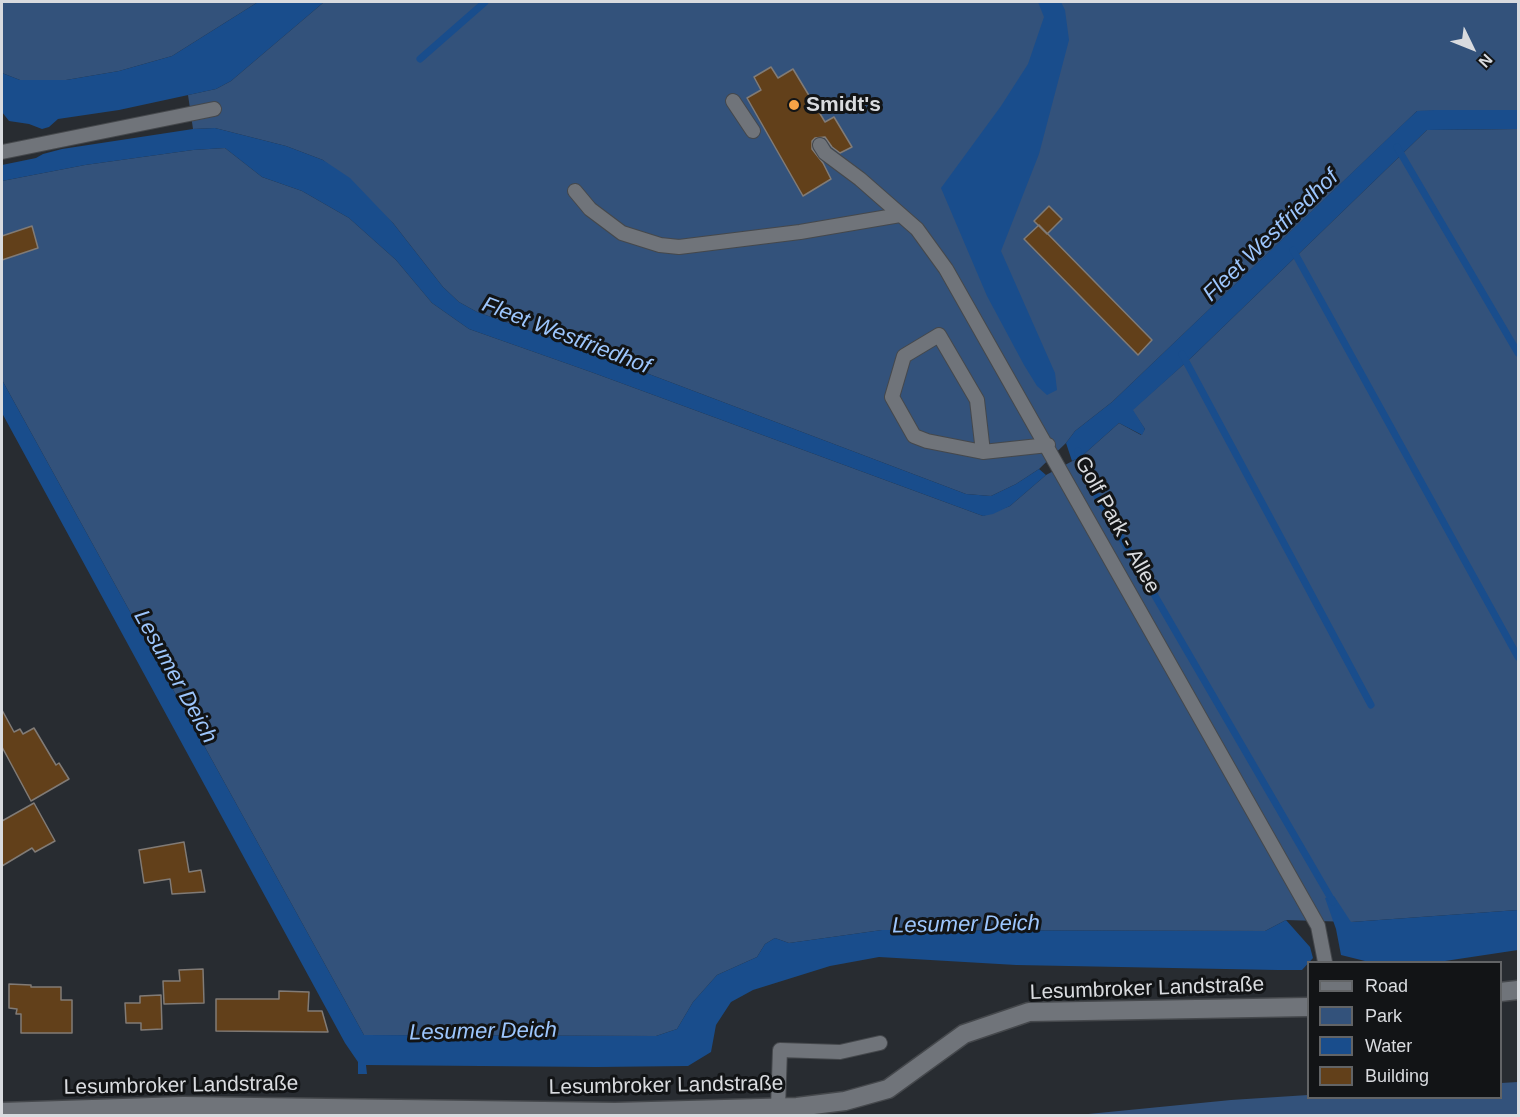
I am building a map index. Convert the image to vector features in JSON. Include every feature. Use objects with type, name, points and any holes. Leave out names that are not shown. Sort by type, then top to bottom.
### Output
[{"type":"street","points":[[1502,992],[1518,990]]},
{"type":"street","name":"Lesumbroker Landstraße","points":[[2,1112],[183,1106],[615,1112],[778,1107],[844,1101],[888,1089],[964,1034],[1029,1012],[1307,1007]]},
{"type":"lane","points":[[733,101],[753,131]]},
{"type":"lane","points":[[2,152],[214,109]]},
{"type":"lane","name":"Golf Park - Allee","points":[[820,145],[825,153],[861,179],[917,229],[946,269],[1048,445],[1318,926],[1325,961]]},
{"type":"lane","points":[[575,191],[590,209],[622,233],[660,245],[679,247],[778,235],[900,215]]},
{"type":"lane","points":[[983,452],[977,400],[939,335],[904,356],[892,397],[914,436],[983,452],[1048,445]]},
{"type":"lane","points":[[778,1107],[780,1050],[840,1052],[880,1043]]},
{"type":"green space","points":[[2,2],[258,2],[172,56],[119,71],[66,80],[20,80],[2,73]]},
{"type":"green space","points":[[324,2],[1518,2],[1518,110],[1417,111],[1112,402],[1075,431],[1039,469],[991,496],[966,494],[596,354],[477,312],[459,302],[443,287],[393,223],[323,160],[286,146],[215,128],[193,129],[188,95],[216,89],[231,81]]},
{"type":"green space","points":[[1518,129],[1518,910],[1351,922],[1286,920],[1265,931],[882,930],[789,943],[775,938],[765,944],[757,957],[717,975],[693,1002],[677,1029],[656,1036],[364,1035],[2,380],[2,181],[85,165],[193,150],[225,148],[262,177],[302,191],[349,218],[396,260],[432,303],[469,329],[983,516],[1010,506],[1046,475],[1082,456],[1119,423],[1141,435],[1145,429],[1132,410],[1192,357],[1427,130]]},
{"type":"green space","points":[[1518,1082],[1518,1115],[1078,1115],[1307,1095],[1307,1099],[1502,1099],[1502,1083]]},
{"type":"water","points":[[258,2],[324,2],[231,81],[216,89],[119,110],[58,119],[49,127],[42,129],[9,121],[2,112],[2,73],[20,80],[66,80],[119,71],[172,56]]},
{"type":"water","points":[[1038,2],[1061,2],[1065,10],[1069,40],[1039,154],[1001,251],[1055,373],[1057,390],[1047,395],[1037,386],[1024,365],[987,296],[941,188],[1001,106],[1028,64],[1044,17]]},
{"type":"water","points":[[1518,110],[1518,129],[1427,130],[1192,357],[1133,410],[1145,429],[1142,435],[1119,423],[1082,456],[1072,461],[1066,443],[1075,431],[1112,402],[1417,111]]},
{"type":"water","points":[[215,128],[286,146],[323,160],[350,178],[393,223],[443,287],[459,302],[477,312],[596,354],[966,494],[991,496],[1039,469],[1046,475],[1010,506],[983,516],[469,329],[432,303],[396,260],[349,218],[302,191],[262,177],[225,148],[193,150],[85,165],[2,181],[2,165],[36,158],[62,149],[193,129]]},
{"type":"water","points":[[2,380],[364,1035],[656,1036],[677,1029],[693,1002],[717,975],[757,957],[765,944],[775,938],[789,943],[882,930],[1265,931],[1286,920],[1310,947],[1313,958],[1307,961],[1302,970],[1277,970],[1016,965],[879,957],[830,966],[753,990],[731,1002],[716,1025],[711,1052],[688,1066],[366,1065],[367,1074],[358,1074],[358,1062],[345,1043],[2,413]]},
{"type":"water","points":[[1334,896],[1351,922],[1518,910],[1518,950],[1445,961],[1365,961],[1341,955],[1336,929],[1325,898]]},
{"type":"building","points":[[771,67],[778,78],[793,69],[825,122],[834,117],[852,147],[840,153],[825,137],[815,138],[812,141],[812,149],[823,163],[831,179],[803,196],[747,98],[761,90],[754,77]]},
{"type":"building","points":[[1049,206],[1062,219],[1047,234],[1034,221]]},
{"type":"building","points":[[1039,225],[1152,340],[1138,355],[1024,239]]},
{"type":"building","points":[[32,226],[38,248],[2,260],[2,236]]},
{"type":"building","points":[[2,710],[14,732],[20,729],[23,734],[34,728],[56,765],[59,763],[69,779],[31,801],[2,747]]},
{"type":"building","points":[[34,803],[55,841],[35,852],[32,848],[2,866],[2,821]]},
{"type":"building","points":[[184,842],[189,872],[201,870],[205,892],[172,894],[170,879],[144,883],[139,850]]},
{"type":"building","points":[[203,969],[204,1003],[164,1004],[163,981],[180,981],[179,970]]},
{"type":"building","points":[[9,984],[61,987],[61,1000],[72,1000],[72,1033],[21,1033],[21,1014],[16,1014],[17,1009],[9,1008]]},
{"type":"building","points":[[279,991],[309,992],[308,1011],[322,1011],[328,1032],[216,1031],[216,999],[279,999]]},
{"type":"building","points":[[161,995],[162,1029],[141,1030],[141,1023],[126,1023],[125,1003],[140,1003],[140,996]]},
{"type":"waterway","name":"Fleet Westfriedhof","points":[[420,59],[485,2]]},
{"type":"waterway","points":[[1397,147],[1518,353]]},
{"type":"waterway","points":[[1293,250],[1518,657]]},
{"type":"waterway","points":[[1182,354],[1371,705]]},
{"type":"waterway","points":[[1078,451],[1080,467],[1333,902]]},
{"type":"place","name":"Smidt's","points":[[794,105]]},
{"type":"water label","name":"Lesumer Deich","points":[[175,677]]},
{"type":"water label","name":"Lesumer Deich","points":[[966,925]]},
{"type":"water label","name":"Lesumer Deich","points":[[483,1032]]}]
